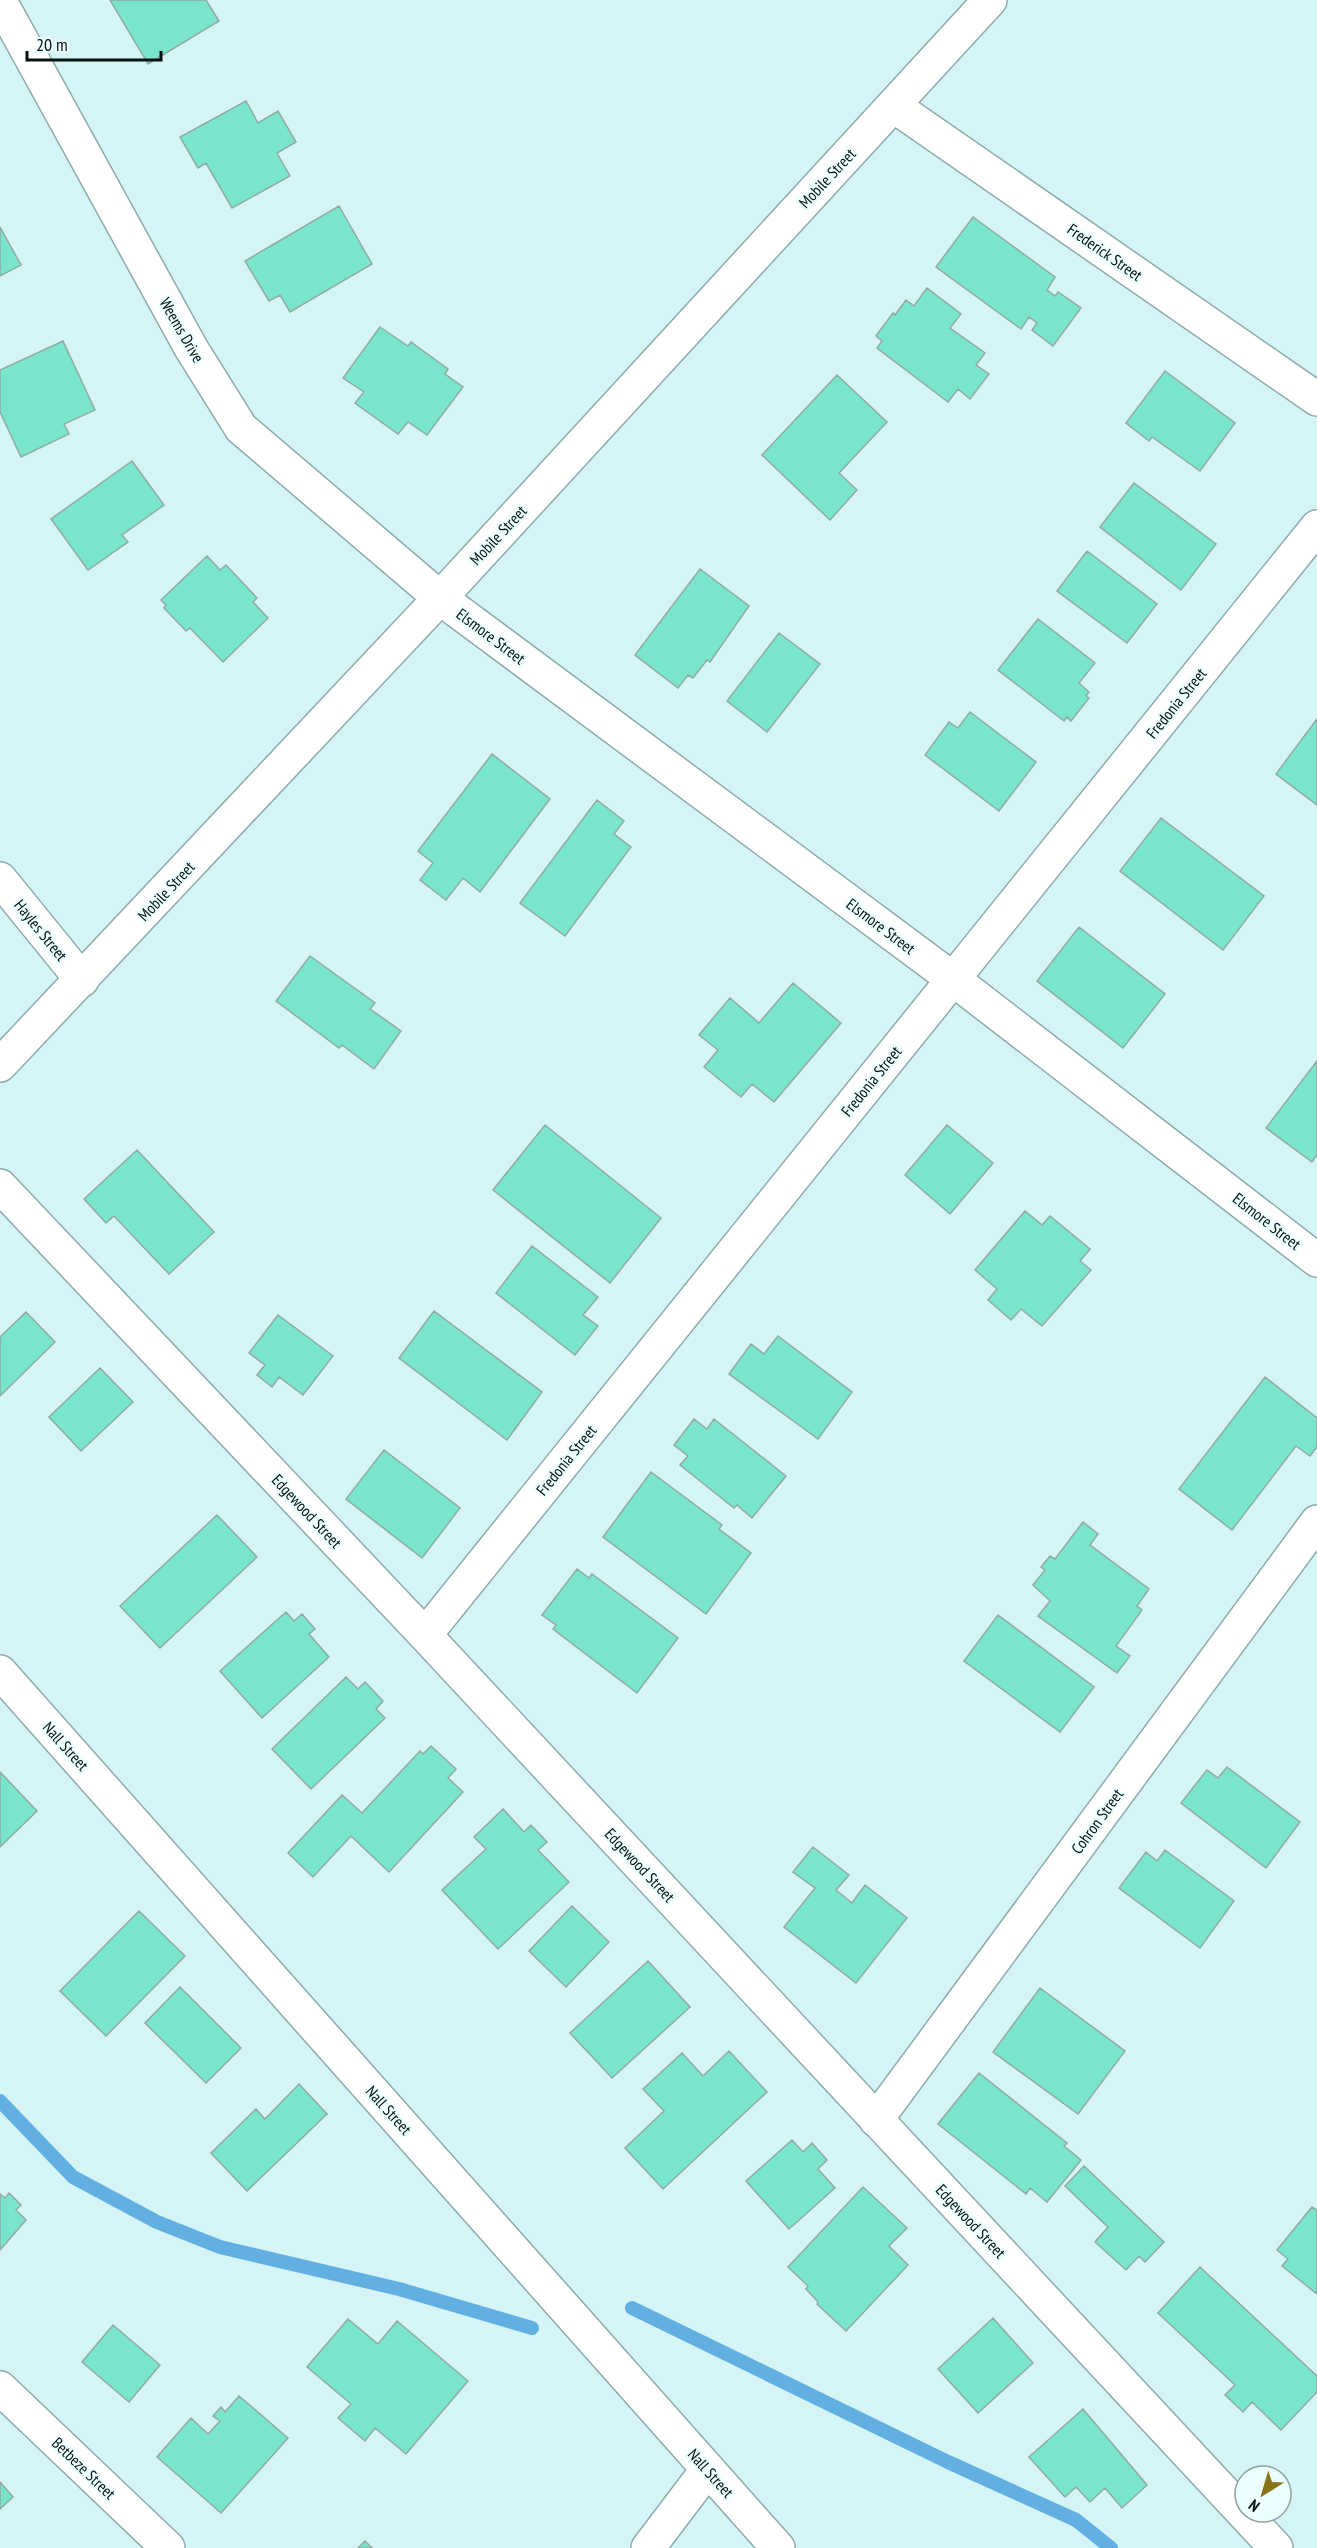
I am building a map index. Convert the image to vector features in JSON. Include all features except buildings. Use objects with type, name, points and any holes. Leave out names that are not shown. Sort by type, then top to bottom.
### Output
[{"type":"street","name":"Mobile Street","points":[[0,1065],[440,598],[990,0]]},
{"type":"street","name":"Weems Drive","points":[[0,1],[191,348],[241,428],[440,598]]},
{"type":"street","name":"Frederick Street","points":[[894,106],[1317,399]]},
{"type":"street","name":"Fredonia Street","points":[[425,1635],[1317,527]]},
{"type":"street","name":"Elsmore Street","points":[[440,598],[953,979],[1317,1260]]},
{"type":"street","name":"Hayles Street","points":[[0,879],[82,980]]},
{"type":"street","name":"Edgewood Street","points":[[0,1186],[425,1635],[1276,2548]]},
{"type":"street","name":"Cohron Street","points":[[876,2120],[1317,1522]]},
{"type":"street","name":"Nall Street","points":[[0,1671],[778,2548]]},
{"type":"street","name":"Betbeze Street","points":[[0,2388],[168,2548]]},
{"type":"street","points":[[648,2548],[708,2469]]},
{"type":"waterway","points":[[0,2101],[73,2177],[157,2222],[220,2247],[399,2289],[532,2328]]},
{"type":"waterway","points":[[632,2308],[948,2462],[1076,2520],[1111,2548]]}]
